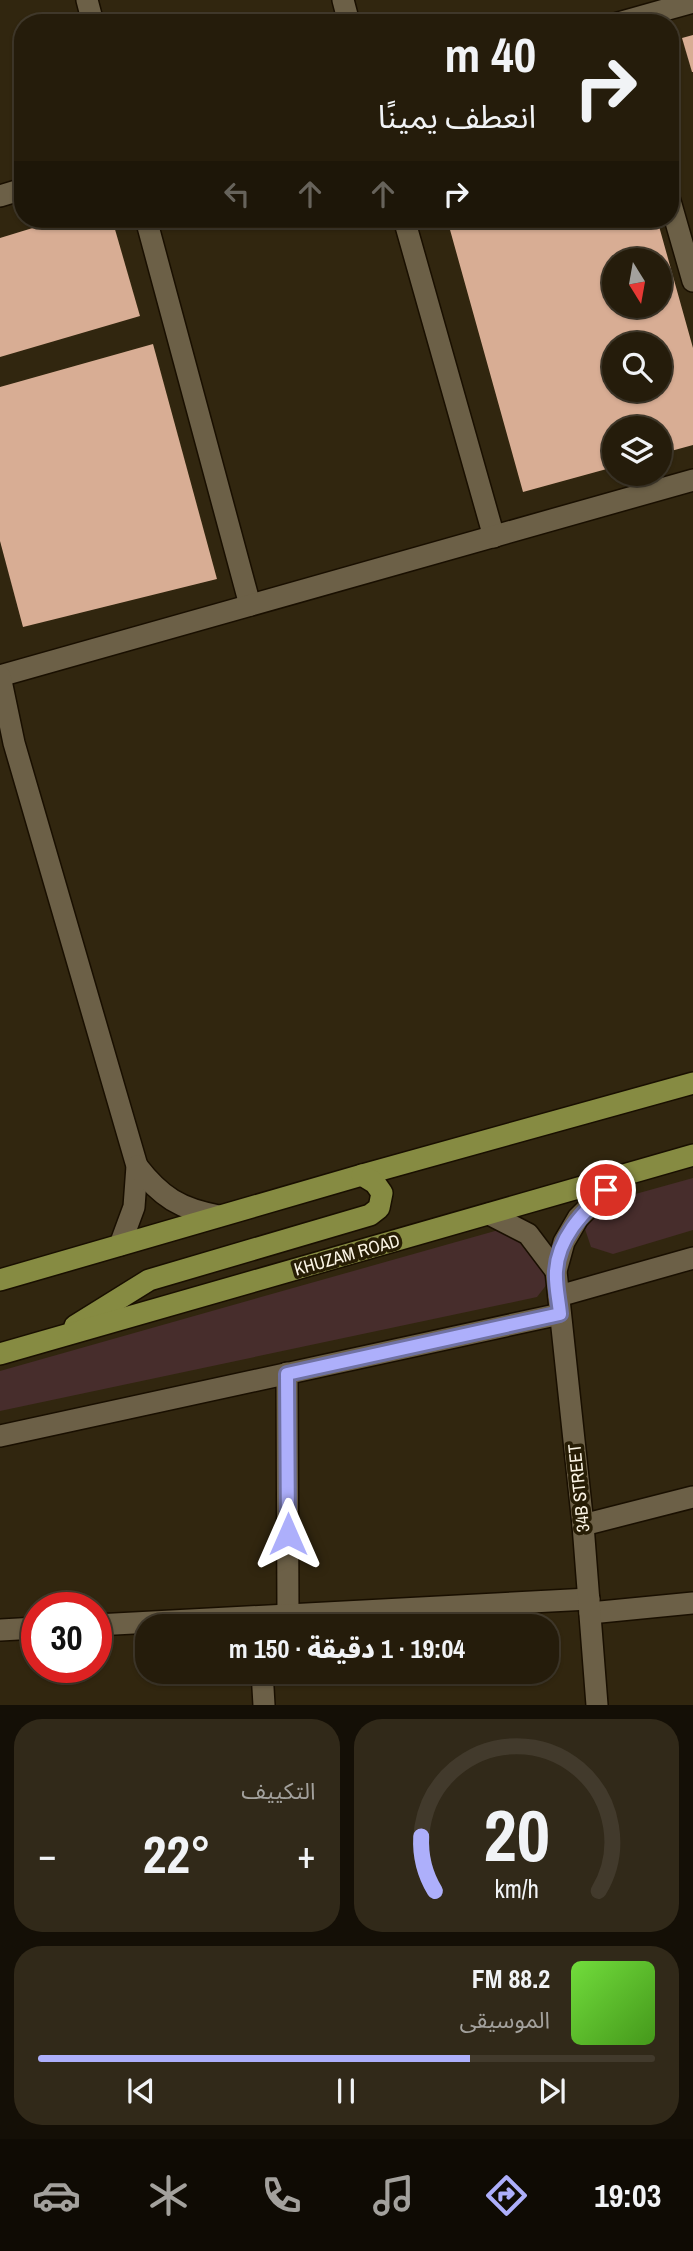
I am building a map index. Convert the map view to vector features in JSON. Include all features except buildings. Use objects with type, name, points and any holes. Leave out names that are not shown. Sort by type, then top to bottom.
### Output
[{"type":"main road","points":[[0,1280],[693,1083]]},
{"type":"main road","name":"KHUZAM ROAD","points":[[0,1354],[693,1155]]},
{"type":"main road","points":[[52,1340],[149,1280],[370,1215],[379,1208],[382,1193],[362,1175]]},
{"type":"street","points":[[651,14],[693,2]]},
{"type":"street","points":[[148,228],[250,605]]},
{"type":"street","points":[[407,228],[494,537]]},
{"type":"street","points":[[678,228],[693,281]]},
{"type":"street","points":[[120,1245],[134,1207],[137,1167],[9,763],[0,676],[693,480]]},
{"type":"street","points":[[137,1167],[153,1186],[172,1201],[194,1212],[219,1216]]},
{"type":"street","name":"34B STREET","points":[[597,1705],[583,1525],[556,1271],[564,1242],[578,1218],[620,1176]]},
{"type":"street","points":[[489,1214],[528,1234],[556,1271]]},
{"type":"street","points":[[0,1436],[287,1374],[559,1305],[693,1258]]},
{"type":"street","points":[[284,1614],[287,1374]]},
{"type":"street","points":[[583,1525],[693,1497]]},
{"type":"street","points":[[415,1614],[693,1603]]},
{"type":"street","points":[[112,1625],[135,1624]]},
{"type":"street","points":[[0,1630],[21,1629]]},
{"type":"street","points":[[263,1684],[264,1705]]},
{"type":"shaded area","points":[[693,1178],[693,1230],[613,1254],[591,1247],[585,1229],[603,1203]]},
{"type":"shaded area","points":[[523,1223],[555,1249],[551,1279],[537,1297],[0,1411],[0,1371]]},
{"type":"route","points":[[288,1534],[287,1374],[560,1314],[556,1271],[564,1242],[578,1218],[606,1190]]}]
